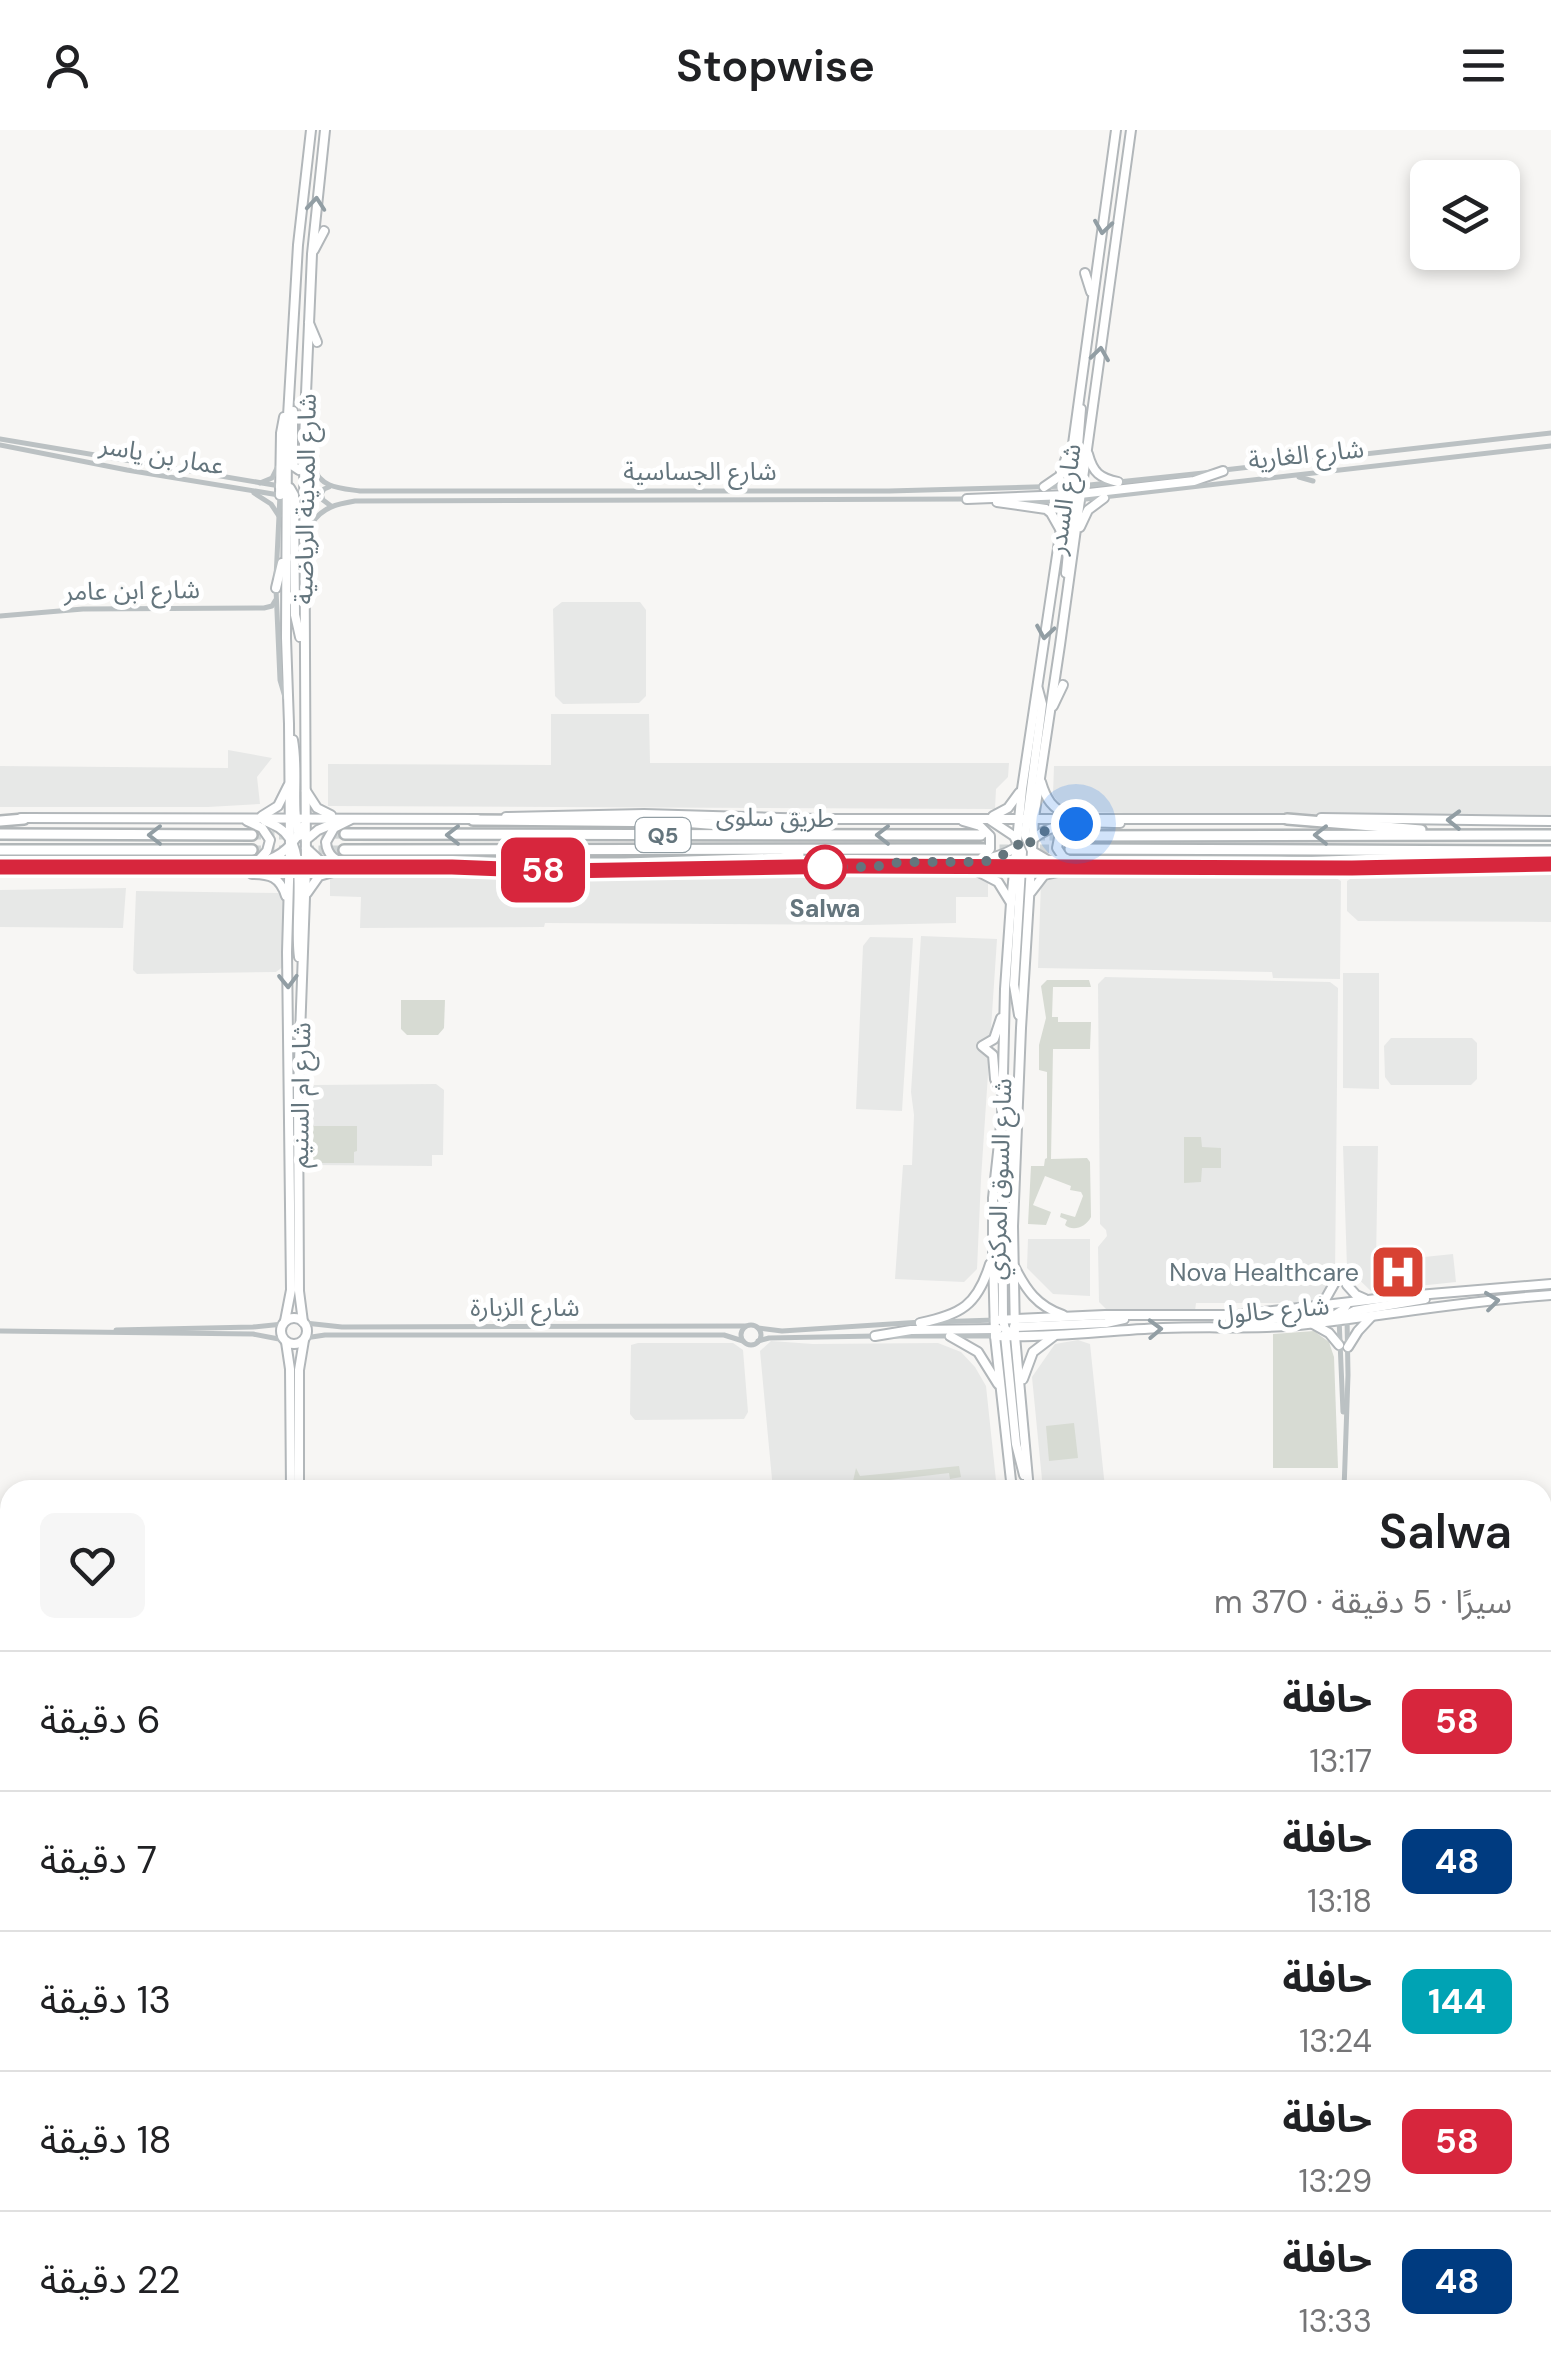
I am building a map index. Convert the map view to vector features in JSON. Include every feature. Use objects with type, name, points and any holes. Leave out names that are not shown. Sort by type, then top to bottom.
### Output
[{"type":"highway","points":[[0,819],[24,819]]},
{"type":"highway","points":[[1287,819],[1453,835]]},
{"type":"highway","points":[[473,820],[682,822],[829,835]]},
{"type":"highway","points":[[0,834],[252,835]]},
{"type":"highway","name":"طريق سلوى","points":[[345,834],[981,835]]},
{"type":"highway","points":[[1068,836],[1551,835]]},
{"type":"highway","name":"طريق سلوى","points":[[344,850],[984,849]]},
{"type":"highway","points":[[1070,849],[1551,851]]},
{"type":"highway","points":[[0,850],[252,850]]},
{"type":"highway","points":[[452,867],[488,863],[782,858],[828,850]]},
{"type":"highway","points":[[1263,866],[1452,858],[1500,851]]},
{"type":"highway","points":[[0,866],[17,867]]},
{"type":"main road","name":"شارع المدينة الرياضية","points":[[297,868],[297,818],[290,782],[286,491],[298,244],[310,130]]},
{"type":"main road","name":"شارع المدينة الرياضية","points":[[297,868],[297,818],[306,790],[303,569],[308,320],[325,130]]},
{"type":"main road","points":[[1044,487],[1063,470],[1073,409],[1078,400],[1116,130]]},
{"type":"main road","name":"شارع السدر","points":[[1022,868],[1026,818],[1022,789],[1053,576],[1060,529],[1087,451],[1131,130]]},
{"type":"main road","points":[[1103,165],[1114,150]]},
{"type":"main road","points":[[312,254],[324,232]]},
{"type":"main road","points":[[1085,272],[1093,297]]},
{"type":"main road","points":[[308,320],[317,342]]},
{"type":"main road","points":[[290,392],[293,466],[299,470],[307,467]]},
{"type":"main road","points":[[1067,593],[1066,564],[1082,412],[1078,400]]},
{"type":"main road","points":[[289,403],[281,429],[281,460],[295,615],[304,658]]},
{"type":"main road","points":[[1087,451],[1096,474],[1118,482]]},
{"type":"main road","points":[[965,499],[1074,494],[1194,480],[1223,470]]},
{"type":"main road","name":"شارع السدر","points":[[1022,868],[1026,818],[1040,778],[1075,541],[1074,494]]},
{"type":"main road","points":[[1075,541],[1088,510],[1104,498]]},
{"type":"main road","points":[[997,502],[1046,509],[1060,529]]},
{"type":"main road","points":[[276,588],[286,539]]},
{"type":"main road","points":[[303,569],[311,599]]},
{"type":"main road","points":[[1042,590],[1053,576]]},
{"type":"main road","points":[[1060,645],[1064,670]]},
{"type":"main road","points":[[1049,714],[1063,685]]},
{"type":"main road","points":[[1026,818],[1042,704],[1037,686]]},
{"type":"main road","points":[[290,724],[296,759],[297,818]]},
{"type":"main road","points":[[1040,778],[1054,808],[1079,821]]},
{"type":"main road","points":[[254,818],[278,806],[290,782]]},
{"type":"main road","points":[[986,818],[1008,808],[1022,789]]},
{"type":"main road","points":[[306,790],[318,810],[350,818]]},
{"type":"main road","name":"طريق سلوى","points":[[24,819],[473,820],[571,814],[1026,818],[1146,824],[1287,819]]},
{"type":"main road","points":[[254,818],[281,829],[319,860],[340,868]]},
{"type":"main road","points":[[121,867],[142,862],[273,859],[323,827],[350,818]]},
{"type":"main road","points":[[350,818],[326,837],[326,846],[338,862],[366,868]]},
{"type":"main road","points":[[955,818],[980,826],[990,836],[989,852],[973,865]]},
{"type":"main road","points":[[986,818],[1004,827],[1048,862],[1063,868]]},
{"type":"main road","points":[[238,819],[260,826],[269,837],[268,851],[254,862]]},
{"type":"main road","points":[[1287,819],[1551,821]]},
{"type":"main road","points":[[973,865],[997,858],[1053,826],[1079,821]]},
{"type":"main road","points":[[1079,821],[1060,833],[1058,848],[1067,860],[1087,868]]},
{"type":"main road","name":"طريق سلوى","points":[[17,867],[452,867],[560,871],[873,867],[901,862],[973,865]]},
{"type":"main road","points":[[973,865],[1352,868],[1551,864]]},
{"type":"main road","points":[[973,865],[997,881],[1011,903]]},
{"type":"main road","points":[[218,868],[228,873],[271,875],[282,886],[289,907]]},
{"type":"main road","points":[[297,868],[297,940],[302,966]]},
{"type":"main road","name":"شارع ام السنيم","points":[[297,868],[305,897],[298,1090],[299,1291],[304,1322]]},
{"type":"main road","name":"شارع ام السنيم","points":[[284,1323],[291,1290],[287,952],[289,907],[297,868]]},
{"type":"main road","points":[[305,897],[322,874],[384,868]]},
{"type":"main road","points":[[1021,1028],[1014,985],[1022,868]]},
{"type":"main road","name":"شارع السوق المركزي","points":[[1011,1480],[1000,1389],[1013,1264],[1029,896],[1022,868]]},
{"type":"main road","name":"شارع السوق المركزي","points":[[1022,868],[1011,903],[993,1255],[1004,1328],[1020,1392],[1028,1480]]},
{"type":"main road","points":[[1029,896],[1048,874],[1094,872],[1102,868]]},
{"type":"main road","points":[[1002,1094],[995,1079],[993,1055],[982,1046],[996,1035],[1005,989]]},
{"type":"main road","points":[[1002,1116],[1004,1328],[1018,1453],[1026,1480]]},
{"type":"main road","points":[[920,1322],[950,1315],[968,1305],[980,1291],[993,1255]]},
{"type":"main road","points":[[1013,1264],[1034,1299],[1050,1310],[1072,1317]]},
{"type":"main road","points":[[1316,1307],[1339,1275]]},
{"type":"main road","points":[[1507,1287],[1522,1281]]},
{"type":"main road","name":"شارع حالول","points":[[1004,1328],[1058,1335],[1313,1324],[1397,1294],[1551,1284]]},
{"type":"main road","points":[[1347,1285],[1360,1298],[1375,1300]]},
{"type":"main road","points":[[1238,1328],[1448,1293]]},
{"type":"main road","name":"شارع حالول","points":[[1004,1328],[1072,1317],[1238,1316],[1316,1307],[1372,1316],[1551,1295]]},
{"type":"main road","points":[[875,1336],[911,1330],[1106,1323],[1143,1316]]},
{"type":"main road","points":[[1313,1324],[1330,1332],[1344,1346],[1372,1316]]},
{"type":"main road","points":[[291,1480],[290,1369],[281,1332],[284,1323],[296,1318],[307,1329],[299,1370],[299,1480]]},
{"type":"main road","points":[[1020,1392],[1033,1352],[1058,1335]]},
{"type":"main road","points":[[950,1336],[981,1356],[1000,1389]]},
{"type":"main road","points":[[286,1341],[295,1344],[304,1339]]},
{"type":"street","points":[[1510,437],[1516,430]]},
{"type":"street","name":"شارع الغارية","points":[[1074,494],[1118,482],[1551,432]]},
{"type":"street","name":"عمار بن ياسر","points":[[0,440],[286,491]]},
{"type":"street","name":"عمار بن ياسر","points":[[0,440],[252,492],[286,491]]},
{"type":"street","name":"شارع الغارية","points":[[1074,494],[1104,498],[1551,445]]},
{"type":"street","points":[[257,484],[272,478],[281,460]]},
{"type":"street","points":[[286,491],[307,467],[332,487]]},
{"type":"street","points":[[1343,478],[1360,468]]},
{"type":"street","points":[[1292,475],[1313,482]]},
{"type":"street","points":[[965,483],[973,489]]},
{"type":"street","points":[[798,491],[808,485]]},
{"type":"street","points":[[672,491],[679,486]]},
{"type":"street","points":[[711,486],[720,491]]},
{"type":"street","points":[[312,523],[331,506],[321,494],[332,487]]},
{"type":"street","name":"شارع الجساسية","points":[[332,487],[522,495],[572,502],[997,502],[1074,494]]},
{"type":"street","points":[[512,487],[529,504]]},
{"type":"street","name":"شارع الجساسية","points":[[331,506],[355,501],[672,491],[1044,487],[1074,494]]},
{"type":"street","name":"شارع المدينة الرياضية","points":[[286,491],[280,518],[276,619],[280,680],[289,709]]},
{"type":"street","points":[[252,492],[270,503],[280,518]]},
{"type":"street","points":[[1138,494],[1147,499]]},
{"type":"street","points":[[957,505],[965,499]]},
{"type":"street","name":"شارع ابن عامر","points":[[0,616],[83,609],[264,608],[276,601]]},
{"type":"street","points":[[264,608],[276,619]]},
{"type":"street","points":[[1343,1312],[1344,1480]]},
{"type":"street","name":"شارع الزبارة","points":[[304,1322],[342,1327],[746,1326]]},
{"type":"street","points":[[920,1322],[1004,1328],[950,1336],[769,1338],[752,1345],[743,1341],[741,1333],[751,1324],[782,1331],[920,1322]]},
{"type":"street","points":[[98,1331],[284,1323]]},
{"type":"street","points":[[758,1328],[758,1341]]},
{"type":"street","points":[[0,1330],[253,1334],[286,1341]]},
{"type":"street","name":"شارع الزبارة","points":[[304,1339],[324,1334],[724,1335],[743,1341]]},
{"type":"shaded area","points":[[562,602],[640,602],[646,610],[646,696],[639,703],[563,704],[555,696],[553,609]]},
{"type":"shaded area","points":[[551,714],[649,714],[650,763],[1009,763],[1008,777],[996,789],[995,809],[328,806],[328,764],[551,765]]},
{"type":"shaded area","points":[[228,750],[272,758],[257,777],[260,804],[0,807],[0,766],[228,768]]},
{"type":"shaded area","points":[[1054,766],[1551,766],[1551,818],[1205,816],[1070,811],[1053,795]]},
{"type":"shaded area","points":[[1551,873],[1551,922],[1358,921],[1347,911],[1347,881],[1358,874]]},
{"type":"shaded area","points":[[1329,874],[1341,881],[1340,979],[1273,978],[1272,972],[1038,968],[1041,883],[1049,876]]},
{"type":"shaded area","points":[[330,875],[988,878],[988,897],[956,897],[956,923],[545,923],[544,927],[360,928],[361,897],[330,896]]},
{"type":"shaded area","points":[[126,888],[123,928],[0,927],[0,890]]},
{"type":"shaded area","points":[[136,891],[281,893],[284,966],[276,972],[137,974],[133,970]]},
{"type":"shaded area","points":[[921,936],[997,939],[977,1269],[964,1282],[895,1279],[903,1165],[912,1165],[911,1092]]},
{"type":"shaded area","points":[[870,937],[913,938],[902,1111],[856,1109],[863,946]]},
{"type":"shaded area","points":[[1343,973],[1379,973],[1379,1089],[1343,1088]]},
{"type":"shaded area","points":[[1105,977],[1330,982],[1338,988],[1335,1276],[1318,1303],[1196,1303],[1195,1311],[1107,1310],[1099,1302],[1098,1247],[1107,1236],[1100,1224],[1098,984]]},
{"type":"shaded area","points":[[1047,980],[1089,980],[1091,987],[1053,987],[1052,1017],[1058,1017],[1058,1022],[1091,1022],[1090,1049],[1053,1049],[1051,1159],[1087,1158],[1090,1162],[1091,1217],[1075,1228],[1065,1225],[1067,1220],[1060,1217],[1061,1213],[1075,1217],[1081,1192],[1045,1176],[1033,1205],[1051,1212],[1046,1225],[1028,1224],[1031,1166],[1044,1166],[1047,1158],[1047,1072],[1039,1070],[1039,1045],[1046,1018],[1041,986]]},
{"type":"shaded area","points":[[401,1000],[445,1000],[444,1028],[438,1035],[407,1035],[401,1029]]},
{"type":"shaded area","points":[[1391,1038],[1472,1038],[1477,1043],[1477,1079],[1471,1085],[1391,1085],[1385,1077],[1384,1046]]},
{"type":"shaded area","points":[[436,1084],[444,1090],[443,1155],[432,1155],[432,1166],[311,1165],[305,1157],[305,1093],[314,1085]]},
{"type":"shaded area","points":[[313,1126],[357,1126],[354,1163],[312,1163]]},
{"type":"shaded area","points":[[1184,1137],[1201,1137],[1202,1147],[1221,1148],[1221,1168],[1202,1168],[1201,1182],[1184,1183]]},
{"type":"shaded area","points":[[1343,1146],[1378,1146],[1376,1262],[1453,1254],[1456,1282],[1371,1291],[1347,1268]]},
{"type":"shaded area","points":[[1028,1239],[1090,1239],[1090,1296],[1053,1294],[1027,1268]]},
{"type":"shaded area","points":[[1314,1331],[1329,1342],[1334,1357],[1338,1468],[1273,1468],[1273,1334]]},
{"type":"shaded area","points":[[1078,1340],[1090,1344],[1104,1480],[1042,1480],[1032,1377],[1055,1344]]},
{"type":"shaded area","points":[[771,1341],[938,1343],[961,1352],[986,1386],[996,1480],[772,1480],[760,1351]]},
{"type":"shaded area","points":[[733,1343],[743,1350],[748,1412],[744,1419],[635,1420],[630,1414],[631,1345]]},
{"type":"shaded area","points":[[1074,1423],[1078,1458],[1049,1461],[1046,1426]]},
{"type":"shaded area","points":[[959,1466],[961,1477],[950,1479],[949,1473],[853,1480],[856,1468],[860,1476]]},
{"type":"tunnel","points":[[308,835],[345,834]]},
{"type":"tunnel","points":[[252,835],[292,835]]},
{"type":"tunnel","points":[[1036,836],[1068,836]]},
{"type":"tunnel","points":[[986,849],[1070,849]]},
{"type":"tunnel","points":[[252,850],[290,850]]},
{"type":"tunnel","points":[[305,850],[344,850]]},
{"type":"bus line","name":"58","points":[[0,867],[452,867],[560,871],[1551,864]]},
{"type":"place","name":"Salwa","points":[[825,867]]},
{"type":"place","name":"Nova Healthcare","points":[[1398,1272]]},
{"type":"route","points":[[825,867],[984,862],[1005,854],[1026,839],[1028,844],[1049,828],[1076,824]]}]
